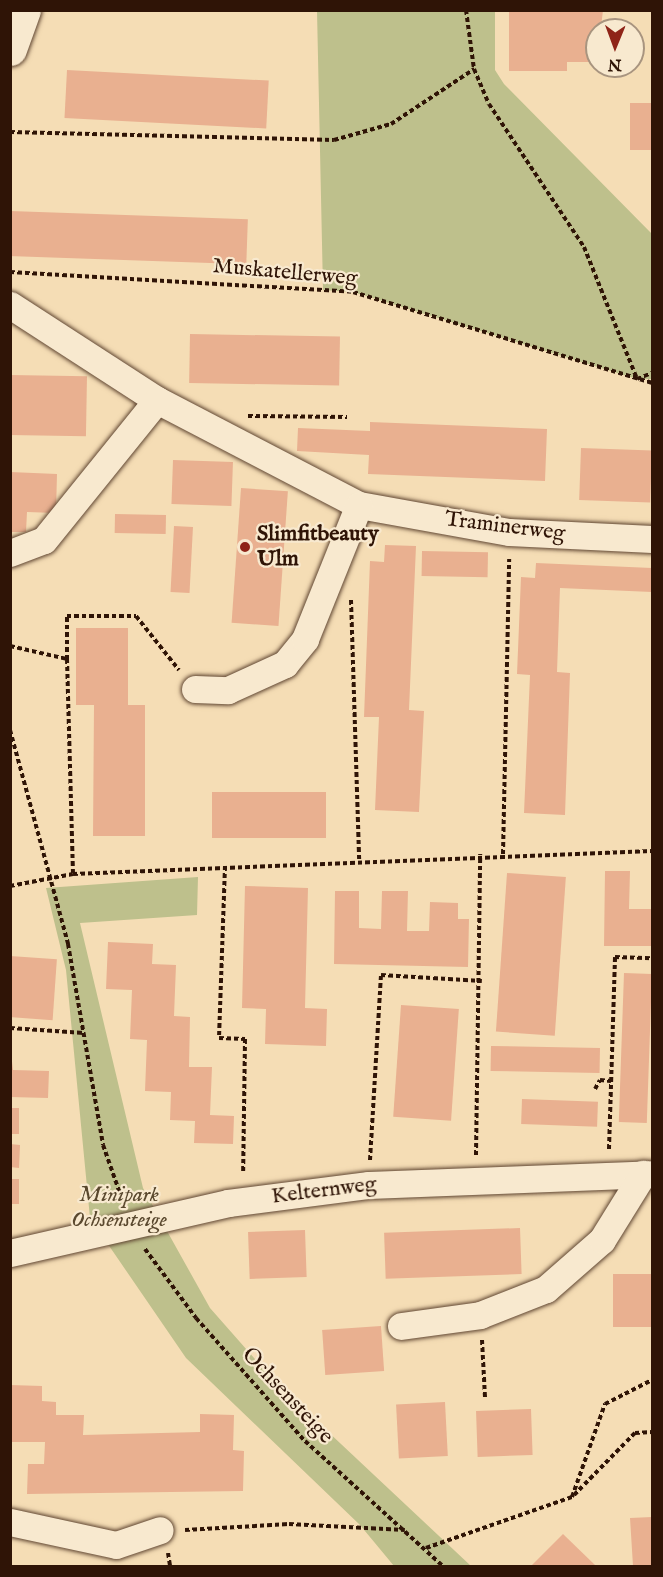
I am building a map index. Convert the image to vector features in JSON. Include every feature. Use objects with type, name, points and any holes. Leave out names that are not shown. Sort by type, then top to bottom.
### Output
[{"type":"street","points":[[10,49],[24,10]]},
{"type":"street","name":"Traminerweg","points":[[10,305],[158,400],[359,506],[509,532],[652,539]]},
{"type":"street","points":[[10,554],[44,540],[158,400]]},
{"type":"street","points":[[195,689],[228,690],[285,664],[304,639],[359,506]]},
{"type":"street","name":"Kelternweg","points":[[10,1253],[250,1200],[369,1185],[476,1177],[648,1174]]},
{"type":"street","name":"Kelternweg","points":[[401,1326],[480,1315],[546,1289],[602,1240],[648,1174]]},
{"type":"street","points":[[10,1522],[116,1545],[160,1530]]},
{"type":"path","points":[[466,10],[474,69],[489,104],[584,247],[637,379],[652,373]]},
{"type":"path","points":[[10,132],[334,140],[391,124],[474,69]]},
{"type":"path","name":"Muskatellerweg","points":[[10,273],[353,292],[652,383]]},
{"type":"path","points":[[244,416],[347,417]]},
{"type":"path","points":[[503,854],[509,532]]},
{"type":"path","points":[[331,575],[351,588],[359,860]]},
{"type":"path","points":[[74,874],[67,615],[136,616],[195,689]]},
{"type":"path","points":[[10,646],[67,659]]},
{"type":"path","name":"Ochsensteige","points":[[10,730],[47,876],[68,944],[103,1145],[130,1225],[242,1372],[331,1467],[426,1548],[443,1566]]},
{"type":"path","points":[[10,886],[47,876],[74,874],[480,854],[652,851]]},
{"type":"path","points":[[476,1177],[482,981],[480,854]]},
{"type":"path","points":[[225,866],[219,1038],[245,1039],[243,1180],[250,1200]]},
{"type":"path","points":[[609,1173],[615,957],[652,958]]},
{"type":"path","points":[[369,1185],[381,975],[482,981]]},
{"type":"path","points":[[10,1028],[84,1033]]},
{"type":"path","points":[[595,1089],[600,1080],[611,1081]]},
{"type":"path","points":[[480,1315],[485,1398]]},
{"type":"path","points":[[572,1497],[605,1404],[652,1380]]},
{"type":"path","points":[[426,1548],[572,1497],[635,1434],[652,1432]]},
{"type":"path","points":[[160,1530],[288,1524],[405,1530]]},
{"type":"green space","points":[[317,11],[495,11],[495,70],[504,84],[652,234],[652,379],[637,379],[353,292],[323,290]]},
{"type":"green space","name":"Minipark Ochsensteige","points":[[198,877],[197,915],[80,923],[143,1188],[210,1308],[276,1383],[471,1566],[394,1566],[360,1525],[186,1358],[90,1218],[66,970],[46,888]]},
{"type":"building","points":[[509,10],[603,10],[602,18],[585,18],[585,62],[567,62],[567,71],[509,71]]},
{"type":"building","points":[[67,70],[269,81],[266,129],[64,118]]},
{"type":"building","points":[[630,103],[652,103],[652,150],[630,150]]},
{"type":"building","points":[[10,211],[248,219],[246,264],[10,256]]},
{"type":"building","points":[[190,334],[340,337],[339,386],[189,383]]},
{"type":"building","points":[[10,375],[87,376],[86,436],[10,435]]},
{"type":"building","points":[[370,422],[547,429],[545,481],[368,474],[369,455],[297,451],[298,428],[370,431]]},
{"type":"building","points":[[581,448],[652,450],[650,502],[579,500]]},
{"type":"building","points":[[173,460],[233,462],[231,506],[171,504]]},
{"type":"building","points":[[10,472],[57,474],[56,513],[27,512],[26,532],[10,532]]},
{"type":"building","points":[[241,488],[288,491],[278,626],[232,623]]},
{"type":"building","points":[[115,514],[166,515],[166,534],[115,533]]},
{"type":"building","points":[[174,526],[193,527],[190,593],[171,592]]},
{"type":"building","points":[[385,545],[416,546],[409,710],[424,711],[419,812],[375,810],[379,717],[364,717],[370,561],[384,562]]},
{"type":"building","points":[[422,551],[488,552],[488,577],[422,576]]},
{"type":"building","points":[[536,563],[652,568],[652,592],[560,588],[557,672],[570,673],[565,815],[524,813],[530,675],[517,674],[521,577],[535,578]]},
{"type":"building","points":[[76,628],[128,628],[128,705],[145,705],[145,836],[93,836],[94,705],[76,705]]},
{"type":"building","points":[[212,792],[326,792],[326,838],[212,838]]},
{"type":"building","points":[[605,871],[630,871],[629,909],[652,909],[652,946],[604,946]]},
{"type":"building","points":[[507,873],[566,877],[555,1036],[496,1032]]},
{"type":"building","points":[[245,886],[308,888],[305,1008],[327,1009],[326,1046],[265,1044],[266,1009],[242,1008]]},
{"type":"building","points":[[335,891],[359,891],[359,928],[381,929],[382,891],[408,891],[407,931],[429,931],[430,902],[458,903],[458,919],[469,919],[468,967],[334,964]]},
{"type":"building","points":[[108,942],[153,944],[152,964],[176,965],[174,1016],[190,1017],[189,1067],[212,1067],[210,1115],[234,1116],[233,1144],[194,1143],[195,1121],[170,1120],[171,1092],[145,1091],[147,1040],[130,1039],[132,990],[106,989]]},
{"type":"building","points":[[10,956],[57,959],[53,1020],[10,1017]]},
{"type":"building","points":[[624,973],[652,974],[647,1123],[619,1122]]},
{"type":"building","points":[[401,1005],[459,1009],[451,1121],[393,1117]]},
{"type":"building","points":[[10,1044],[13,1070],[49,1071],[48,1098],[10,1097]]},
{"type":"building","points":[[491,1046],[600,1048],[600,1073],[491,1071]]},
{"type":"building","points":[[522,1099],[598,1102],[597,1127],[521,1124]]},
{"type":"building","points":[[10,1108],[19,1108],[19,1134],[10,1134]]},
{"type":"building","points":[[10,1144],[20,1145],[19,1168],[10,1167]]},
{"type":"building","points":[[10,1179],[19,1179],[19,1204],[10,1204]]},
{"type":"building","points":[[520,1228],[522,1274],[386,1279],[384,1233]]},
{"type":"building","points":[[305,1230],[307,1277],[250,1279],[248,1232]]},
{"type":"building","points":[[613,1274],[652,1274],[652,1327],[613,1327]]},
{"type":"building","points":[[381,1326],[384,1371],[325,1375],[322,1330]]},
{"type":"building","points":[[10,1385],[42,1386],[42,1401],[56,1402],[56,1415],[84,1415],[83,1435],[200,1432],[200,1414],[234,1415],[233,1450],[244,1451],[243,1491],[27,1494],[28,1464],[44,1464],[45,1442],[10,1442]]},
{"type":"building","points":[[445,1402],[448,1456],[399,1458],[396,1405]]},
{"type":"building","points":[[531,1409],[533,1455],[478,1457],[476,1411]]},
{"type":"building","points":[[652,1517],[652,1566],[633,1566],[630,1518]]},
{"type":"building","points":[[563,1534],[596,1566],[531,1566]]},
{"type":"place","name":"Slimfitbeauty Ulm","points":[[245,547]]}]
